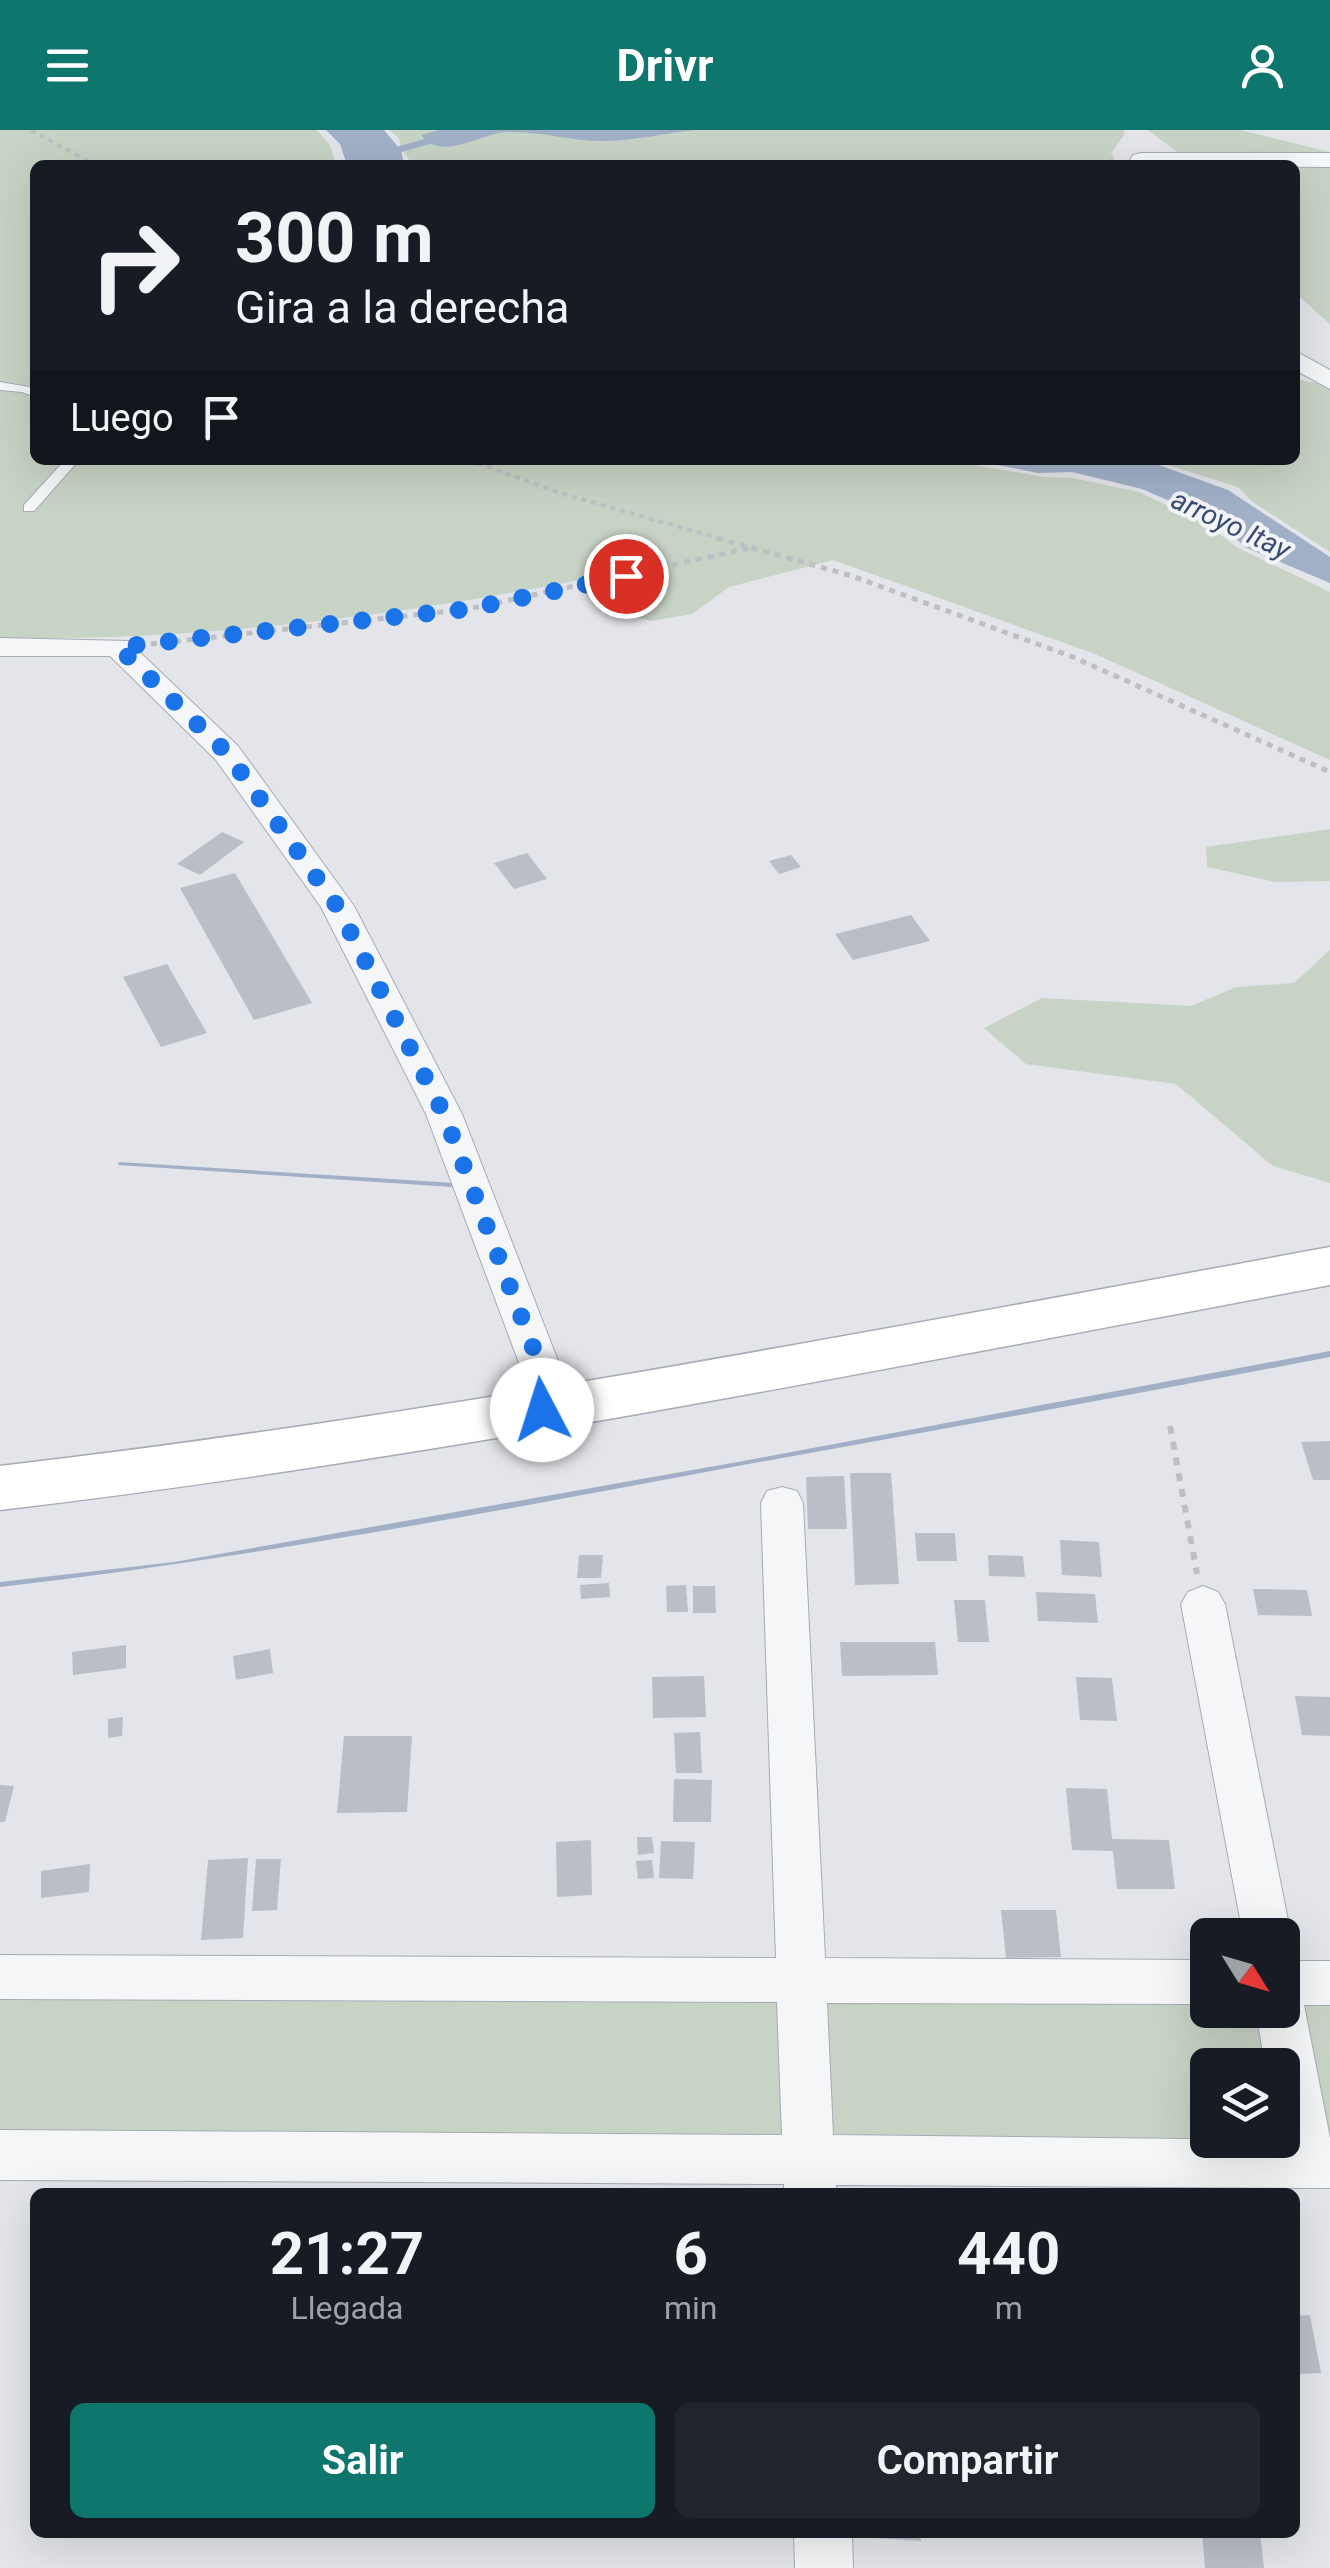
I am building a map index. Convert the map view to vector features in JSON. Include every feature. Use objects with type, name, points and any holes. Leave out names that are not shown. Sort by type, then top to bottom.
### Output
[{"type":"street","points":[[1140,157],[1330,160]]},
{"type":"street","points":[[1300,362],[1330,381]]},
{"type":"street","points":[[0,646],[118,647],[227,753],[337,906],[444,1114],[542,1371],[542,1410]]},
{"type":"street","points":[[0,1488],[166,1471],[542,1410],[1330,1266]]},
{"type":"street","points":[[782,1503],[810,2176]]},
{"type":"street","points":[[1203,1604],[1264,1918]]},
{"type":"street","points":[[0,1977],[1190,1982]]},
{"type":"street","points":[[1300,1983],[1330,1983]]},
{"type":"street","points":[[0,2155],[810,2176],[1319,2163],[1285,2028]]},
{"type":"street","points":[[823,2538],[824,2568]]},
{"type":"lane","points":[[0,386],[30,390]]},
{"type":"lane","points":[[29,508],[68,465]]},
{"type":"path","points":[[31,130],[86,160]]},
{"type":"path","points":[[482,465],[564,494],[852,576],[1073,657],[1330,772]]},
{"type":"path","points":[[118,647],[468,609],[757,547]]},
{"type":"path","points":[[1170,1426],[1203,1604]]},
{"type":"green space","points":[[0,130],[317,130],[330,145],[334,160],[30,160],[30,465],[974,465],[1073,478],[1139,492],[1206,524],[1238,548],[1330,592],[1330,760],[1095,654],[833,560],[729,587],[692,614],[651,621],[612,611],[595,581],[580,580],[437,605],[291,624],[145,635],[0,638]]},
{"type":"green space","points":[[389,130],[1123,130],[1125,134],[1111,153],[1115,160],[409,160],[399,138]]},
{"type":"green space","points":[[1148,130],[1240,130],[1330,152],[1330,324],[1300,297],[1300,160],[1187,160]]},
{"type":"green space","points":[[1300,380],[1330,386],[1330,552],[1251,501],[1238,487],[1168,465],[1300,465]]},
{"type":"green space","points":[[1330,829],[1330,881],[1275,882],[1207,867],[1206,847]]},
{"type":"green space","points":[[1330,950],[1330,1183],[1273,1166],[1176,1084],[1026,1064],[984,1028],[1042,998],[1191,1006],[1236,987],[1294,983]]},
{"type":"green space","points":[[0,1995],[777,1999],[787,2135],[0,2137]]},
{"type":"green space","points":[[833,1997],[1190,1998],[1190,2028],[1266,2028],[1270,2048],[1190,2048],[1190,2145],[837,2143],[827,2133],[824,2001]]},
{"type":"green space","points":[[1330,1998],[1330,2146],[1300,2004],[1300,1999]]},
{"type":"water","points":[[326,130],[384,130],[401,150],[403,160],[345,160],[340,144]]},
{"type":"water","points":[[439,130],[696,130],[602,141],[508,132],[451,146],[430,143],[421,135]]},
{"type":"water","name":"arroyo Itay","points":[[998,465],[1159,465],[1228,490],[1330,557],[1330,583],[1247,548],[1213,520],[1142,489],[1072,472],[1038,473]]},
{"type":"water","points":[[119,1162],[455,1183],[453,1187],[118,1165]]},
{"type":"water","points":[[1330,1351],[1330,1357],[452,1519],[181,1563],[0,1587],[0,1582],[174,1562]]},
{"type":"building","points":[[222,832],[244,842],[200,875],[177,864]]},
{"type":"building","points":[[527,853],[547,879],[514,889],[494,863]]},
{"type":"building","points":[[791,855],[801,867],[779,874],[769,861]]},
{"type":"building","points":[[235,873],[312,1003],[254,1020],[180,888]]},
{"type":"building","points":[[911,915],[930,941],[853,960],[835,934]]},
{"type":"building","points":[[167,964],[207,1033],[161,1047],[123,977]]},
{"type":"building","points":[[1330,1441],[1330,1480],[1313,1480],[1301,1442]]},
{"type":"building","points":[[850,1473],[891,1473],[899,1584],[855,1585]]},
{"type":"building","points":[[844,1476],[847,1529],[808,1529],[806,1477]]},
{"type":"building","points":[[915,1533],[955,1533],[957,1561],[917,1561]]},
{"type":"building","points":[[1060,1540],[1099,1542],[1102,1577],[1062,1575]]},
{"type":"building","points":[[579,1555],[603,1555],[601,1578],[577,1578]]},
{"type":"building","points":[[988,1555],[1023,1556],[1025,1577],[989,1576]]},
{"type":"building","points":[[609,1583],[610,1597],[581,1599],[580,1585]]},
{"type":"building","points":[[686,1585],[688,1612],[667,1612],[666,1586]]},
{"type":"building","points":[[693,1586],[715,1586],[716,1613],[693,1613]]},
{"type":"building","points":[[1253,1589],[1307,1590],[1312,1616],[1258,1615]]},
{"type":"building","points":[[1036,1592],[1095,1594],[1098,1623],[1038,1621]]},
{"type":"building","points":[[954,1600],[985,1600],[989,1642],[958,1642]]},
{"type":"building","points":[[840,1642],[935,1642],[938,1675],[842,1676]]},
{"type":"building","points":[[126,1645],[126,1668],[73,1675],[72,1652]]},
{"type":"building","points":[[270,1649],[273,1673],[236,1680],[233,1656]]},
{"type":"building","points":[[704,1676],[706,1717],[653,1718],[652,1677]]},
{"type":"building","points":[[1076,1677],[1112,1678],[1117,1721],[1080,1720]]},
{"type":"building","points":[[1295,1696],[1330,1697],[1330,1736],[1302,1735]]},
{"type":"building","points":[[123,1717],[122,1736],[108,1738],[108,1719]]},
{"type":"building","points":[[700,1732],[702,1773],[676,1773],[674,1733]]},
{"type":"building","points":[[344,1736],[412,1736],[407,1812],[337,1813]]},
{"type":"building","points":[[674,1779],[712,1780],[711,1822],[673,1822]]},
{"type":"building","points":[[0,1785],[14,1786],[5,1822],[0,1822]]},
{"type":"building","points":[[1066,1788],[1107,1789],[1112,1839],[1169,1840],[1175,1889],[1117,1889],[1113,1851],[1072,1850]]},
{"type":"building","points":[[637,1837],[652,1837],[654,1853],[638,1855]]},
{"type":"building","points":[[591,1840],[592,1895],[557,1897],[556,1842]]},
{"type":"building","points":[[661,1841],[695,1842],[693,1879],[659,1878]]},
{"type":"building","points":[[248,1858],[243,1938],[201,1940],[208,1860]]},
{"type":"building","points":[[256,1859],[281,1859],[277,1910],[252,1911]]},
{"type":"building","points":[[652,1860],[654,1878],[638,1879],[636,1861]]},
{"type":"building","points":[[90,1864],[89,1892],[41,1898],[41,1871]]},
{"type":"building","points":[[1001,1910],[1056,1910],[1061,1957],[1006,1958]]},
{"type":"building","points":[[1310,2315],[1321,2373],[1300,2374],[1300,2316]]},
{"type":"building","points":[[874,2538],[921,2538],[921,2541]]},
{"type":"building","points":[[1202,2538],[1261,2538],[1264,2568],[1205,2568]]},
{"type":"waterway","points":[[390,152],[436,139]]},
{"type":"route","points":[[542,1410],[542,1371],[444,1114],[337,906],[227,753],[118,647],[468,609],[626,576]]}]
